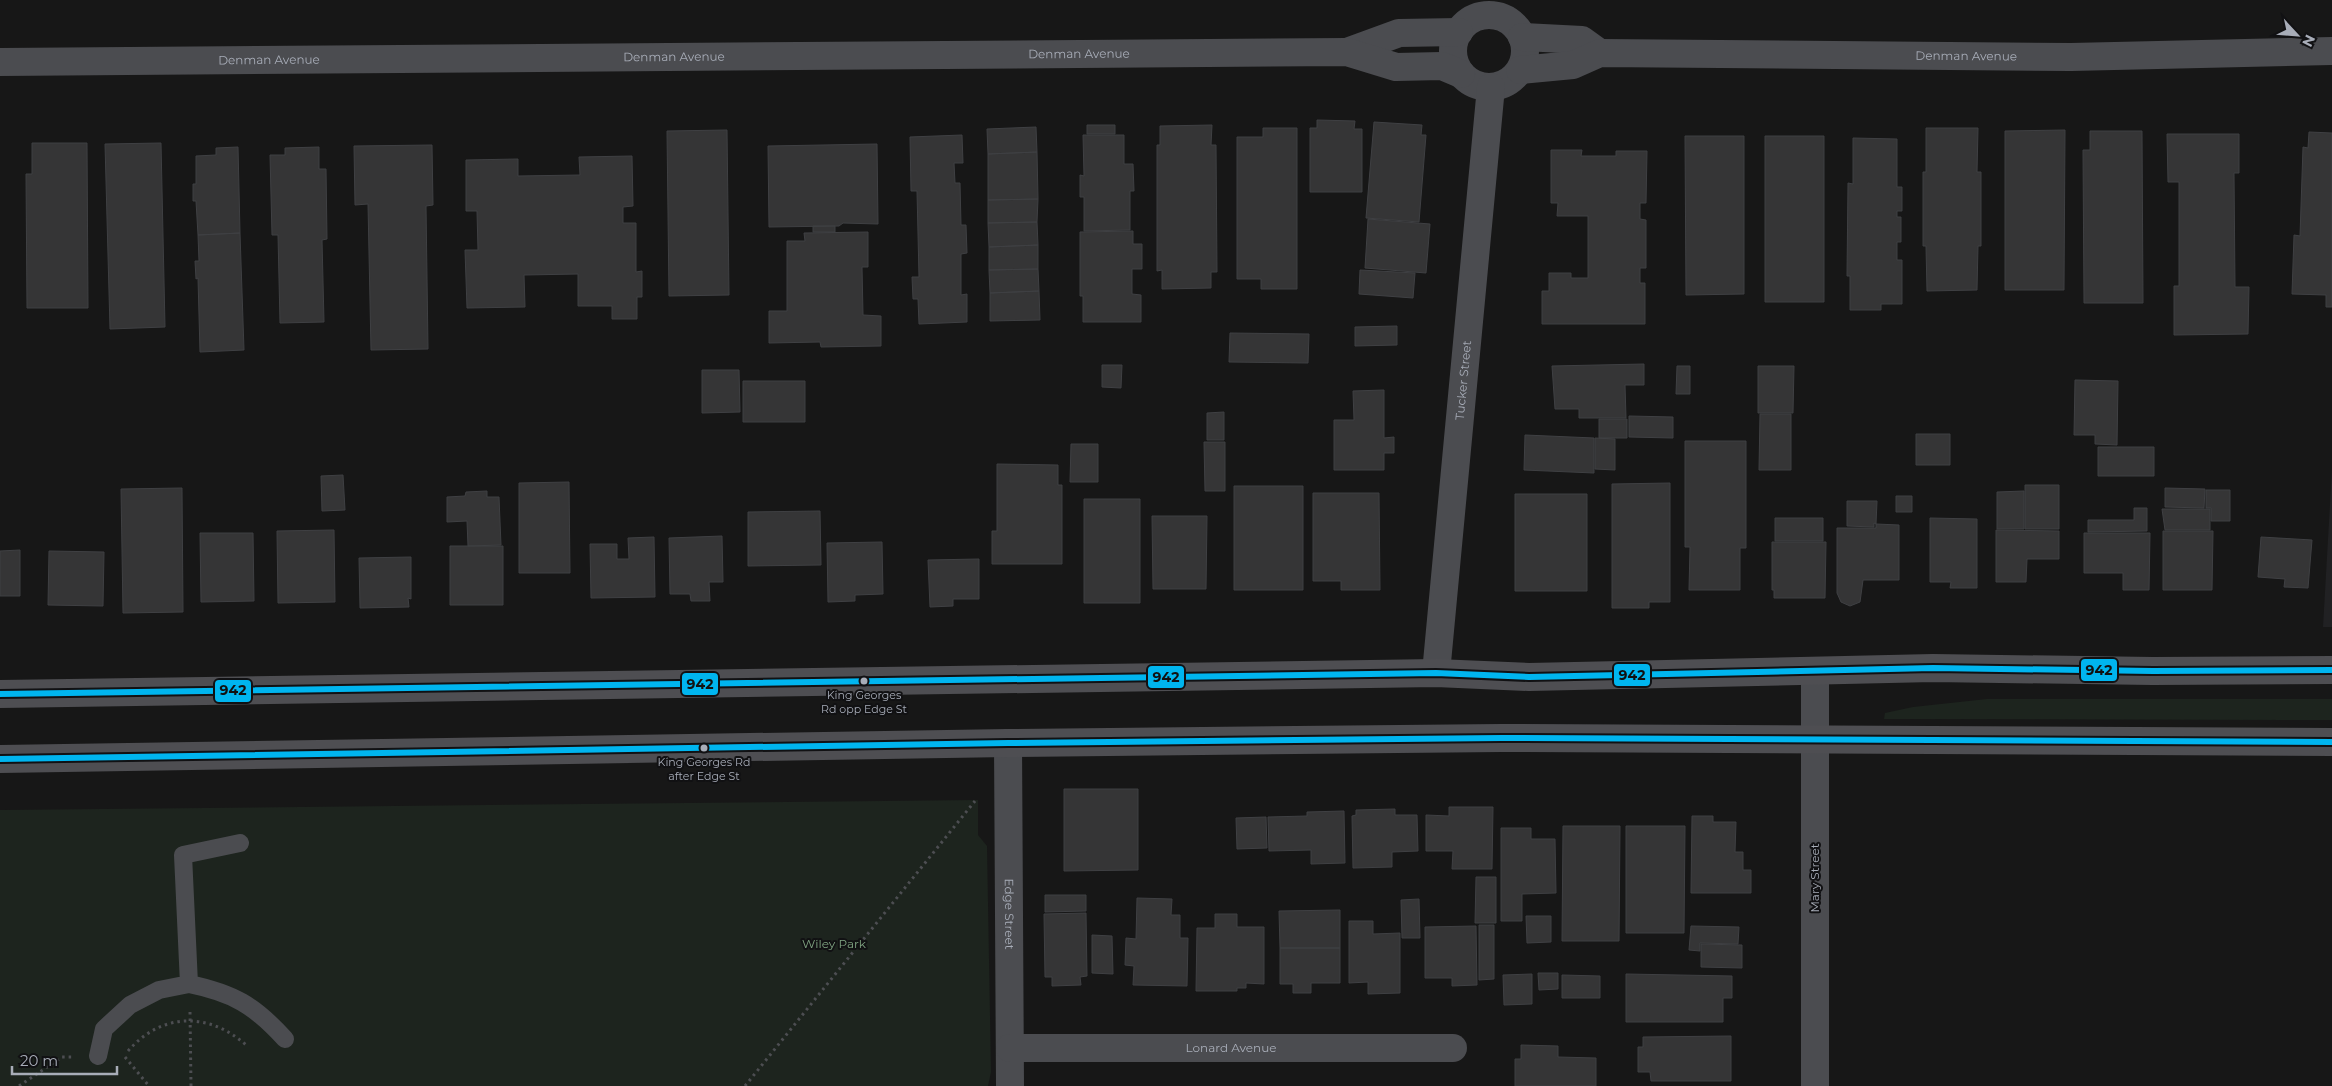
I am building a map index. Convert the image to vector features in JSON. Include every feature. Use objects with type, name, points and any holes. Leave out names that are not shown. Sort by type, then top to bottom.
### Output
[{"type":"highway","points":[[0,694],[1436,673],[1529,677],[1933,668],[2153,671],[2332,670]]},
{"type":"highway","points":[[0,759],[1008,743],[1501,738],[1815,738],[2332,742]]},
{"type":"street","points":[[1495,8],[1506,20],[1516,27],[1522,37],[1524,60],[1520,70],[1507,82],[1491,87],[1480,86],[1469,81],[1461,74],[1455,63],[1454,52],[1459,32],[1474,19],[1495,8]]},
{"type":"street","name":"Denman Avenue","points":[[1347,52],[1400,33],[1459,32]]},
{"type":"street","points":[[1522,37],[1582,40],[1600,53]]},
{"type":"street","name":"Denman Avenue","points":[[1520,70],[1573,65],[1600,53],[2071,57],[2332,51]]},
{"type":"street","name":"Denman Avenue","points":[[0,62],[1347,52],[1396,67],[1442,66],[1461,74]]},
{"type":"street","name":"Tucker Street","points":[[1436,673],[1491,87]]},
{"type":"street","name":"Mary Street","points":[[1815,671],[1815,1086]]},
{"type":"street","name":"Edge Street","points":[[1008,743],[1010,1086]]},
{"type":"street","name":"Lonard Avenue","points":[[1010,1048],[1453,1048]]},
{"type":"lane","points":[[189,984],[183,855],[240,843]]},
{"type":"lane","points":[[98,1056],[104,1029],[130,1005],[159,990],[189,984],[220,990],[248,1005],[267,1019],[285,1039]]},
{"type":"path","points":[[745,1086],[976,799]]},
{"type":"path","points":[[189,984],[191,1086]]},
{"type":"path","points":[[124,1056],[136,1042],[152,1030],[173,1022],[205,1022],[234,1034],[246,1045]]},
{"type":"path","points":[[19,1086],[62,1057]]},
{"type":"shaded area","points":[[2332,469],[2332,627],[2323,627]]},
{"type":"green space","points":[[1987,699],[2332,699],[2332,720],[1884,719],[1885,713],[1913,707]]},
{"type":"green space","name":"Wiley Park","points":[[978,800],[978,835],[987,846],[991,1072],[988,1086],[0,1086],[0,810]]},
{"type":"building","points":[[1317,120],[1355,121],[1354,129],[1362,129],[1362,192],[1310,192],[1310,128],[1317,128]]},
{"type":"building","points":[[1374,122],[1422,125],[1421,135],[1426,135],[1419,222],[1366,218]]},
{"type":"building","points":[[1087,125],[1115,125],[1115,134],[1087,134]]},
{"type":"building","points":[[1212,125],[1211,145],[1216,145],[1217,272],[1211,272],[1211,288],[1162,289],[1162,270],[1157,271],[1157,145],[1160,145],[1160,126]]},
{"type":"building","points":[[1036,127],[1037,152],[988,154],[987,129]]},
{"type":"building","points":[[1263,128],[1297,128],[1297,289],[1261,289],[1261,279],[1237,279],[1237,137],[1263,137]]},
{"type":"building","points":[[1926,128],[1978,128],[1977,172],[1981,172],[1981,246],[1978,246],[1977,290],[1927,291],[1926,246],[1923,246],[1923,172],[1926,172]]},
{"type":"building","points":[[727,130],[729,295],[669,296],[667,131]]},
{"type":"building","points":[[2065,130],[2064,290],[2005,290],[2005,131]]},
{"type":"building","points":[[2090,131],[2142,131],[2143,303],[2084,303],[2083,150],[2090,150]]},
{"type":"building","points":[[2309,132],[2332,133],[2332,307],[2326,307],[2326,295],[2292,294],[2294,235],[2300,236],[2303,147],[2308,148]]},
{"type":"building","points":[[2167,134],[2239,134],[2239,173],[2234,173],[2235,287],[2249,287],[2248,334],[2174,335],[2174,286],[2179,286],[2179,182],[2168,182]]},
{"type":"building","points":[[962,135],[963,163],[954,163],[955,183],[960,183],[961,225],[966,225],[967,253],[961,254],[961,295],[967,294],[967,322],[919,324],[918,299],[913,299],[912,277],[919,277],[917,191],[911,191],[910,137]]},
{"type":"building","points":[[1083,135],[1124,135],[1124,164],[1133,164],[1134,191],[1130,191],[1130,230],[1084,231],[1084,197],[1080,197],[1080,175],[1084,176]]},
{"type":"building","points":[[1685,136],[1744,136],[1744,294],[1686,295]]},
{"type":"building","points":[[1765,136],[1824,136],[1824,302],[1765,302]]},
{"type":"building","points":[[1853,138],[1897,139],[1897,187],[1902,187],[1902,211],[1897,211],[1897,217],[1901,217],[1901,242],[1897,242],[1897,260],[1902,260],[1902,304],[1881,304],[1881,310],[1850,310],[1850,276],[1847,276],[1848,183],[1853,184]]},
{"type":"building","points":[[32,143],[87,143],[88,308],[27,308],[26,174],[32,174]]},
{"type":"building","points":[[161,143],[165,327],[110,329],[105,144]]},
{"type":"building","points":[[877,144],[878,224],[843,223],[839,226],[769,227],[768,146]]},
{"type":"building","points":[[432,145],[433,205],[426,206],[428,349],[371,350],[368,204],[355,205],[354,146]]},
{"type":"building","points":[[238,147],[240,233],[198,235],[196,201],[193,201],[193,184],[196,184],[196,156],[216,155],[216,148]]},
{"type":"building","points":[[319,147],[319,169],[326,169],[327,239],[322,240],[324,322],[280,323],[278,235],[272,235],[270,155],[285,155],[285,148]]},
{"type":"building","points":[[1551,150],[1582,150],[1581,156],[1616,156],[1616,151],[1647,151],[1646,203],[1640,203],[1640,219],[1646,220],[1646,268],[1640,268],[1640,283],[1645,283],[1645,324],[1542,324],[1542,291],[1549,291],[1549,273],[1571,273],[1571,278],[1588,278],[1588,216],[1557,216],[1558,203],[1551,203]]},
{"type":"building","points":[[1037,152],[1038,199],[988,200],[988,154]]},
{"type":"building","points":[[632,156],[633,206],[623,207],[623,223],[636,223],[636,272],[642,271],[642,297],[637,297],[637,319],[612,319],[612,306],[578,306],[578,274],[524,275],[525,307],[467,308],[465,250],[478,250],[477,211],[466,211],[466,160],[518,159],[518,176],[580,175],[579,157]]},
{"type":"building","points":[[1038,199],[1037,222],[988,223],[988,200]]},
{"type":"building","points":[[1368,219],[1430,224],[1426,273],[1365,268]]},
{"type":"building","points":[[1037,222],[1038,245],[989,247],[988,223]]},
{"type":"building","points":[[813,226],[835,226],[835,232],[813,232]]},
{"type":"building","points":[[1133,231],[1133,244],[1142,244],[1142,269],[1132,269],[1132,294],[1141,295],[1141,322],[1083,322],[1083,296],[1080,296],[1080,232]]},
{"type":"building","points":[[868,232],[868,267],[862,267],[863,315],[881,316],[881,346],[821,347],[820,342],[769,343],[769,311],[787,311],[787,241],[805,241],[804,233]]},
{"type":"building","points":[[240,233],[244,350],[200,352],[198,278],[196,279],[195,261],[199,261],[198,235]]},
{"type":"building","points":[[1038,245],[1038,269],[989,270],[989,247]]},
{"type":"building","points":[[1038,269],[1039,291],[990,293],[989,270]]},
{"type":"building","points":[[1360,270],[1415,273],[1413,298],[1359,294]]},
{"type":"building","points":[[1039,291],[1040,320],[990,321],[990,293]]},
{"type":"building","points":[[1397,326],[1397,345],[1355,346],[1355,327]]},
{"type":"building","points":[[1230,333],[1309,334],[1308,363],[1229,362]]},
{"type":"building","points":[[1644,364],[1644,385],[1625,385],[1626,418],[1579,418],[1579,409],[1555,409],[1552,366]]},
{"type":"building","points":[[1102,365],[1122,365],[1121,388],[1102,387]]},
{"type":"building","points":[[1677,366],[1690,366],[1690,394],[1676,394]]},
{"type":"building","points":[[1758,366],[1794,366],[1793,413],[1758,413]]},
{"type":"building","points":[[702,370],[739,370],[740,412],[702,413]]},
{"type":"building","points":[[2075,380],[2118,381],[2117,445],[2095,444],[2095,435],[2074,435]]},
{"type":"building","points":[[743,381],[805,381],[805,422],[743,422]]},
{"type":"building","points":[[1384,390],[1384,438],[1394,437],[1394,453],[1384,453],[1384,470],[1334,470],[1334,420],[1354,420],[1353,391]]},
{"type":"building","points":[[1224,412],[1224,440],[1207,440],[1207,413]]},
{"type":"building","points":[[1760,414],[1791,414],[1791,470],[1759,470]]},
{"type":"building","points":[[1629,416],[1673,417],[1673,438],[1629,437]]},
{"type":"building","points":[[1599,419],[1627,419],[1627,438],[1599,438]]},
{"type":"building","points":[[1916,434],[1950,434],[1950,465],[1916,465]]},
{"type":"building","points":[[1525,435],[1594,438],[1594,473],[1524,470]]},
{"type":"building","points":[[1595,438],[1615,439],[1615,470],[1595,469]]},
{"type":"building","points":[[1685,441],[1746,441],[1746,548],[1740,548],[1740,590],[1689,590],[1690,547],[1685,547]]},
{"type":"building","points":[[1204,442],[1225,442],[1225,491],[1205,491]]},
{"type":"building","points":[[1071,444],[1098,444],[1098,482],[1070,482]]},
{"type":"building","points":[[2098,447],[2154,447],[2154,476],[2098,476]]},
{"type":"building","points":[[997,464],[1058,465],[1058,485],[1062,485],[1062,564],[992,564],[992,531],[997,531]]},
{"type":"building","points":[[343,475],[345,510],[322,511],[321,476]]},
{"type":"building","points":[[569,482],[570,573],[519,573],[519,483]]},
{"type":"building","points":[[1670,483],[1670,602],[1649,602],[1649,608],[1612,608],[1612,484]]},
{"type":"building","points":[[2025,485],[2059,485],[2059,529],[2025,529]]},
{"type":"building","points":[[1234,486],[1303,486],[1303,590],[1234,590]]},
{"type":"building","points":[[182,488],[183,612],[123,613],[121,489]]},
{"type":"building","points":[[2165,488],[2205,489],[2204,508],[2165,507]]},
{"type":"building","points":[[2206,490],[2230,490],[2230,521],[2211,521],[2211,508],[2206,508]]},
{"type":"building","points":[[487,491],[487,497],[499,497],[501,545],[468,546],[467,521],[447,522],[447,497],[465,496],[466,492]]},
{"type":"building","points":[[2024,491],[2024,529],[1997,529],[1997,492]]},
{"type":"building","points":[[1313,493],[1379,493],[1380,590],[1341,590],[1341,581],[1313,581]]},
{"type":"building","points":[[1515,494],[1587,494],[1587,591],[1515,591]]},
{"type":"building","points":[[1896,496],[1912,496],[1912,512],[1896,512]]},
{"type":"building","points":[[1084,499],[1140,499],[1140,603],[1084,603]]},
{"type":"building","points":[[1847,501],[1877,501],[1876,524],[1874,523],[1874,527],[1847,526]]},
{"type":"building","points":[[2134,508],[2147,508],[2147,531],[2088,532],[2088,520],[2134,520]]},
{"type":"building","points":[[2162,509],[2210,509],[2210,530],[2165,530]]},
{"type":"building","points":[[820,511],[821,565],[748,566],[748,512]]},
{"type":"building","points":[[1152,516],[1207,516],[1206,589],[1153,589]]},
{"type":"building","points":[[1775,518],[1823,518],[1823,541],[1775,541]]},
{"type":"building","points":[[1930,518],[1977,519],[1977,588],[1950,588],[1951,582],[1930,582]]},
{"type":"building","points":[[1876,524],[1899,525],[1899,580],[1863,580],[1860,602],[1850,606],[1841,602],[1837,593],[1837,528],[1876,528]]},
{"type":"building","points":[[334,530],[335,602],[278,603],[277,531]]},
{"type":"building","points":[[1996,530],[2059,531],[2059,559],[2027,559],[2026,582],[1996,582]]},
{"type":"building","points":[[2163,531],[2213,531],[2212,590],[2163,590]]},
{"type":"building","points":[[200,533],[253,533],[254,601],[201,602]]},
{"type":"building","points":[[2084,533],[2150,533],[2149,590],[2123,590],[2123,573],[2084,573]]},
{"type":"building","points":[[722,536],[723,582],[709,582],[710,601],[691,601],[690,594],[670,594],[669,538]]},
{"type":"building","points":[[654,537],[655,597],[591,598],[590,544],[617,544],[617,559],[629,559],[628,538]]},
{"type":"building","points":[[2261,537],[2312,540],[2308,588],[2284,587],[2285,579],[2258,577]]},
{"type":"building","points":[[882,542],[883,594],[855,595],[855,601],[828,602],[827,543]]},
{"type":"building","points":[[1772,542],[1826,542],[1825,598],[1774,598],[1774,590],[1772,590]]},
{"type":"building","points":[[450,546],[503,546],[503,605],[450,605]]},
{"type":"building","points":[[20,550],[20,596],[0,596],[0,551]]},
{"type":"building","points":[[49,551],[104,552],[103,606],[48,605]]},
{"type":"building","points":[[411,557],[411,599],[408,598],[409,607],[360,608],[359,558]]},
{"type":"building","points":[[979,559],[979,599],[953,599],[953,606],[930,607],[928,560]]},
{"type":"building","points":[[1064,789],[1138,789],[1138,870],[1064,871]]},
{"type":"building","points":[[1449,807],[1493,807],[1492,869],[1452,869],[1453,851],[1426,851],[1426,815],[1449,816]]},
{"type":"building","points":[[1395,809],[1395,815],[1417,815],[1418,851],[1392,852],[1392,867],[1353,868],[1352,816],[1356,815],[1356,810]]},
{"type":"building","points":[[1344,811],[1345,863],[1311,864],[1311,850],[1269,851],[1268,817],[1307,816],[1307,812]]},
{"type":"building","points":[[1692,816],[1713,816],[1713,822],[1736,822],[1735,852],[1743,852],[1743,870],[1751,870],[1751,893],[1691,893]]},
{"type":"building","points":[[1266,817],[1267,848],[1237,849],[1236,818]]},
{"type":"building","points":[[1563,826],[1620,826],[1619,941],[1562,941]]},
{"type":"building","points":[[1626,826],[1685,826],[1684,933],[1626,933]]},
{"type":"building","points":[[1501,828],[1531,828],[1531,839],[1555,839],[1556,893],[1522,894],[1522,921],[1501,921]]},
{"type":"building","points":[[1476,877],[1496,877],[1496,923],[1475,923]]},
{"type":"building","points":[[1045,895],[1086,895],[1086,911],[1045,912]]},
{"type":"building","points":[[1137,898],[1172,899],[1171,915],[1180,915],[1180,938],[1188,938],[1187,986],[1133,985],[1134,966],[1125,965],[1126,938],[1136,939]]},
{"type":"building","points":[[1419,899],[1420,938],[1402,938],[1401,900]]},
{"type":"building","points":[[1340,910],[1340,948],[1280,948],[1279,911]]},
{"type":"building","points":[[1086,913],[1087,976],[1080,977],[1081,985],[1052,986],[1052,977],[1045,977],[1044,914]]},
{"type":"building","points":[[1215,914],[1237,914],[1237,927],[1264,927],[1264,984],[1246,983],[1246,988],[1237,988],[1237,991],[1196,991],[1197,928],[1215,928]]},
{"type":"building","points":[[1526,916],[1551,916],[1551,942],[1527,943]]},
{"type":"building","points":[[1349,921],[1373,921],[1373,934],[1400,933],[1400,993],[1368,994],[1368,982],[1349,983]]},
{"type":"building","points":[[1479,925],[1494,925],[1494,979],[1479,980]]},
{"type":"building","points":[[1476,926],[1477,985],[1452,986],[1452,978],[1425,978],[1425,927]]},
{"type":"building","points":[[1691,926],[1739,927],[1738,944],[1700,943],[1700,951],[1689,950]]},
{"type":"building","points":[[1092,935],[1112,936],[1113,974],[1092,973]]},
{"type":"building","points":[[1701,944],[1742,945],[1742,968],[1701,967]]},
{"type":"building","points":[[1280,948],[1340,948],[1340,983],[1311,983],[1311,993],[1293,993],[1293,984],[1280,984]]},
{"type":"building","points":[[1538,973],[1558,973],[1558,989],[1539,990]]},
{"type":"building","points":[[1532,974],[1532,1004],[1504,1005],[1503,975]]},
{"type":"building","points":[[1626,974],[1732,976],[1732,998],[1723,998],[1723,1022],[1626,1022]]},
{"type":"building","points":[[1562,975],[1600,976],[1600,998],[1562,998]]},
{"type":"building","points":[[1731,1036],[1731,1081],[1651,1081],[1650,1072],[1638,1072],[1638,1047],[1643,1047],[1643,1037]]},
{"type":"building","points":[[1521,1045],[1558,1046],[1558,1057],[1596,1058],[1596,1086],[1515,1086],[1515,1059],[1521,1059]]},
{"type":"transit line","name":"942","points":[[0,694],[1436,673],[1529,677],[1933,668],[2153,671],[2332,670]]},
{"type":"transit line","name":"942","points":[[0,759],[1008,743],[1501,738],[2332,742]]},
{"type":"place","name":"King Georges Rd opp Edge St","points":[[864,681]]},
{"type":"place","name":"King Georges Rd after Edge St","points":[[704,748]]}]
